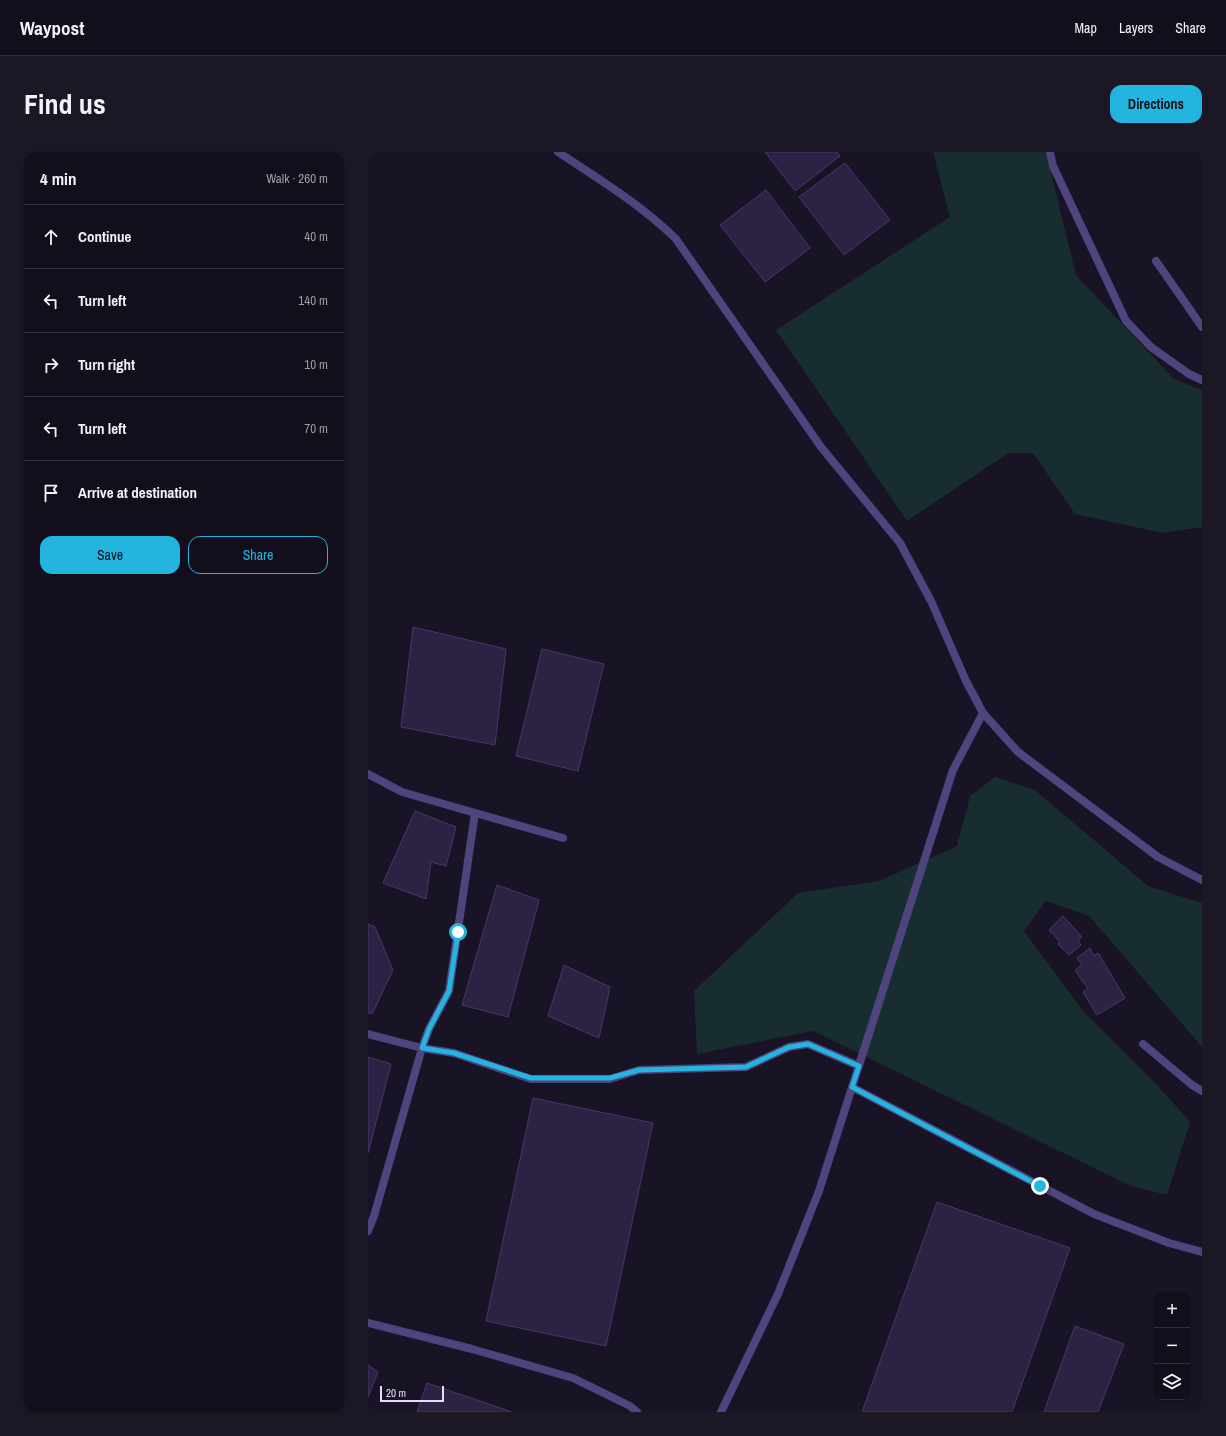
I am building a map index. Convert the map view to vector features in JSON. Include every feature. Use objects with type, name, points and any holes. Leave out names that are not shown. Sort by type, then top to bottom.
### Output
[{"type":"street","points":[[558,152],[630,199],[653,216],[676,239],[821,447],[900,543],[930,601],[966,681],[983,714],[1024,756],[1158,857],[1202,880]]},
{"type":"street","points":[[1050,152],[1053,166],[1126,321],[1151,347],[1189,374],[1202,380]]},
{"type":"street","points":[[1156,261],[1202,327]]},
{"type":"street","points":[[722,1412],[778,1294],[819,1191],[953,770],[983,714]]},
{"type":"street","points":[[368,774],[402,792],[563,838]]},
{"type":"street","points":[[368,1231],[374,1216],[422,1048],[429,1029],[449,991],[475,814]]},
{"type":"street","points":[[368,1034],[422,1048],[454,1053],[531,1078],[610,1078],[639,1070],[746,1067],[789,1047],[808,1044],[859,1066]]},
{"type":"street","points":[[1143,1044],[1192,1085],[1202,1090]]},
{"type":"street","points":[[852,1087],[1094,1214],[1169,1243],[1202,1252]]},
{"type":"street","points":[[368,1323],[472,1349],[573,1378],[630,1406],[637,1412]]},
{"type":"green space","points":[[933,152],[1046,152],[1076,275],[1174,379],[1202,390],[1202,527],[1163,533],[1075,514],[1033,453],[1008,453],[907,521],[776,330],[950,217]]},
{"type":"green space","points":[[995,777],[1035,790],[1148,886],[1202,903],[1202,1047],[1089,916],[1046,901],[1024,931],[1084,1012],[1158,1086],[1190,1122],[1167,1195],[1131,1186],[813,1031],[697,1054],[694,991],[798,893],[879,881],[957,846],[970,796]]},
{"type":"building","points":[[765,152],[837,152],[840,156],[795,191]]},
{"type":"building","points":[[845,163],[890,220],[844,255],[799,197]]},
{"type":"building","points":[[766,190],[810,248],[765,282],[720,225]]},
{"type":"building","points":[[413,627],[506,649],[495,745],[401,727]]},
{"type":"building","points":[[542,649],[604,664],[578,771],[516,756]]},
{"type":"building","points":[[415,811],[456,827],[446,866],[431,862],[426,899],[383,883]]},
{"type":"building","points":[[497,885],[539,900],[508,1017],[462,1005]]},
{"type":"building","points":[[1063,916],[1082,937],[1078,941],[1081,945],[1069,955],[1058,944],[1060,942],[1049,930]]},
{"type":"building","points":[[368,924],[375,927],[393,970],[372,1014],[368,1013]]},
{"type":"building","points":[[1090,948],[1094,956],[1098,953],[1125,998],[1097,1015],[1083,992],[1088,989],[1075,970],[1082,965],[1077,958]]},
{"type":"building","points":[[564,965],[610,987],[599,1038],[548,1016]]},
{"type":"building","points":[[368,1057],[391,1064],[368,1153]]},
{"type":"building","points":[[533,1098],[653,1123],[606,1346],[486,1321]]},
{"type":"building","points":[[937,1202],[1070,1248],[1012,1412],[862,1412]]},
{"type":"building","points":[[1075,1326],[1124,1344],[1098,1412],[1044,1412]]},
{"type":"building","points":[[368,1365],[378,1372],[368,1397]]},
{"type":"building","points":[[427,1383],[512,1412],[417,1412]]},
{"type":"route","points":[[458,932],[449,991],[429,1029],[422,1048],[454,1053],[531,1078],[610,1078],[639,1070],[746,1067],[789,1047],[808,1044],[859,1066],[852,1087],[1040,1186]]}]
